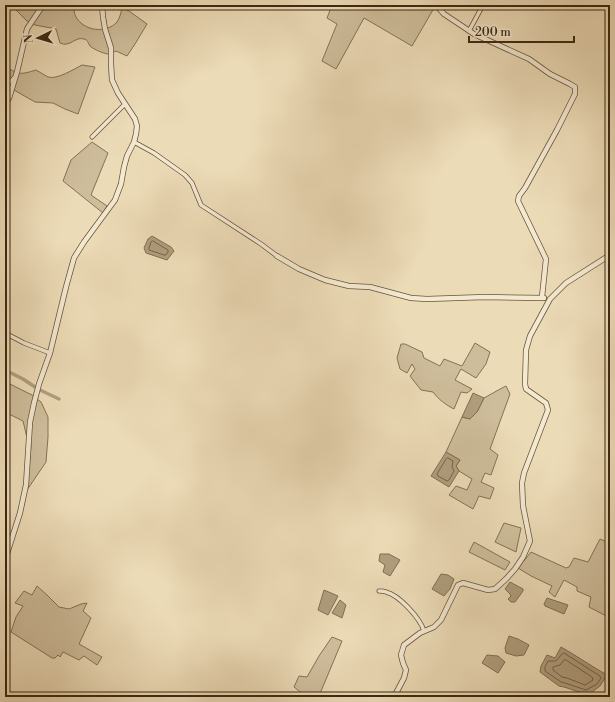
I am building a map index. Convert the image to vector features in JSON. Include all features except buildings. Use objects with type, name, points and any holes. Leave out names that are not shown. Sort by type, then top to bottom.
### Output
[{"type":"street","points":[[5,105],[9,98],[16,76],[28,30],[43,5]]},
{"type":"street","points":[[436,5],[444,14],[469,31],[483,39],[529,59],[550,74],[575,88],[575,94],[557,130],[525,188],[518,196],[518,201],[546,258],[542,297]]},
{"type":"street","points":[[469,31],[483,5]]},
{"type":"street","points":[[5,560],[20,513],[26,485],[30,422],[34,403],[50,353],[74,258],[114,200],[121,184],[124,166],[136,134],[137,126],[134,119],[112,80],[111,48],[102,17],[101,6]]},
{"type":"street","points":[[5,84],[10,82],[16,76]]},
{"type":"street","points":[[92,137],[125,104]]},
{"type":"street","points":[[134,142],[154,153],[185,175],[192,183],[201,205],[277,256],[299,269],[325,280],[349,286],[370,288],[411,298],[427,300],[485,297],[542,297],[550,299]]},
{"type":"street","points":[[394,697],[404,678],[406,670],[401,655],[404,645],[424,631],[434,627],[441,620],[458,585],[463,583],[488,590],[495,589],[506,579],[523,557],[530,541],[522,483],[524,473],[548,410],[546,403],[526,389],[526,350],[530,336],[550,299],[566,283],[610,255]]},
{"type":"street","points":[[5,333],[24,344],[50,353]]},
{"type":"street","points":[[379,591],[386,592],[409,608],[422,624],[424,631]]},
{"type":"shaded area","points":[[17,5],[74,5],[76,17],[80,22],[90,28],[95,29],[112,26],[117,22],[122,8],[129,11],[147,24],[127,56],[116,51],[108,54],[100,52],[90,46],[84,39],[78,39],[67,44],[60,43],[56,29],[35,25],[27,21],[14,8]]},
{"type":"shaded area","points":[[332,5],[454,5],[452,9],[434,8],[412,46],[364,18],[336,69],[322,61],[337,24],[327,18]]},
{"type":"shaded area","points":[[82,65],[95,67],[78,114],[53,103],[35,102],[14,90],[5,102],[5,67],[20,73],[36,70],[52,78],[65,74]]},
{"type":"shaded area","points":[[92,142],[108,153],[91,195],[107,206],[103,213],[63,181],[71,160]]},
{"type":"shaded area","points":[[475,343],[490,352],[486,364],[476,378],[461,369],[455,380],[472,389],[467,393],[461,392],[454,409],[442,402],[433,392],[421,390],[410,376],[415,369],[412,364],[407,373],[400,369],[397,358],[401,344],[405,344],[422,352],[424,358],[440,366],[444,359],[462,366]]},
{"type":"shaded area","points":[[5,383],[8,383],[32,395],[41,402],[48,417],[46,462],[27,490],[31,445],[28,442],[23,421],[7,413],[5,416]]},
{"type":"shaded area","points":[[506,386],[510,394],[490,449],[498,455],[491,475],[485,473],[481,482],[494,488],[490,499],[479,496],[473,509],[449,495],[456,486],[467,490],[472,479],[459,471],[456,466],[460,460],[446,452],[462,417],[470,419],[477,412],[484,398]]},
{"type":"shaded area","points":[[504,523],[521,528],[516,552],[495,542]]},
{"type":"shaded area","points":[[600,539],[610,543],[610,618],[589,607],[591,597],[577,591],[577,587],[564,580],[555,597],[549,592],[552,586],[518,568],[531,552],[566,568],[569,567],[574,558],[588,562]]},
{"type":"shaded area","points":[[474,542],[510,562],[505,570],[469,552]]},
{"type":"shaded area","points":[[37,586],[59,607],[69,609],[87,603],[83,611],[91,618],[79,644],[102,657],[97,665],[84,656],[79,660],[63,652],[60,657],[58,655],[55,658],[52,658],[11,632],[16,617],[23,606],[15,603],[24,591],[32,595]]},
{"type":"shaded area","points":[[332,637],[342,641],[319,696],[311,697],[305,695],[294,687],[299,676],[307,677]]},
{"type":"water","points":[[152,236],[171,247],[174,251],[167,260],[146,253],[144,248],[148,239]]},
{"type":"water","points":[[473,393],[484,398],[477,412],[470,419],[462,417]]},
{"type":"water","points":[[446,452],[460,460],[456,466],[459,471],[449,487],[431,476]]},
{"type":"water","points":[[380,554],[389,554],[400,560],[390,576],[383,572],[385,565],[379,561]]},
{"type":"water","points":[[441,574],[448,575],[454,579],[450,589],[444,596],[432,589]]},
{"type":"water","points":[[510,582],[523,589],[515,602],[511,602],[508,599],[511,596],[505,589]]},
{"type":"water","points":[[324,590],[338,596],[328,615],[318,610]]},
{"type":"water","points":[[547,598],[568,605],[564,614],[545,606],[544,604]]},
{"type":"water","points":[[340,600],[346,605],[342,618],[332,613]]},
{"type":"water","points":[[509,636],[529,645],[524,655],[516,656],[506,653],[505,648]]},
{"type":"water","points":[[561,647],[607,675],[600,686],[588,695],[559,686],[540,672],[541,666],[547,655],[555,658]]},
{"type":"water","points":[[487,655],[498,656],[505,662],[498,673],[482,663]]},
{"type":"waterway","points":[[5,370],[35,387]]},
{"type":"waterway","points":[[40,390],[59,399]]}]
